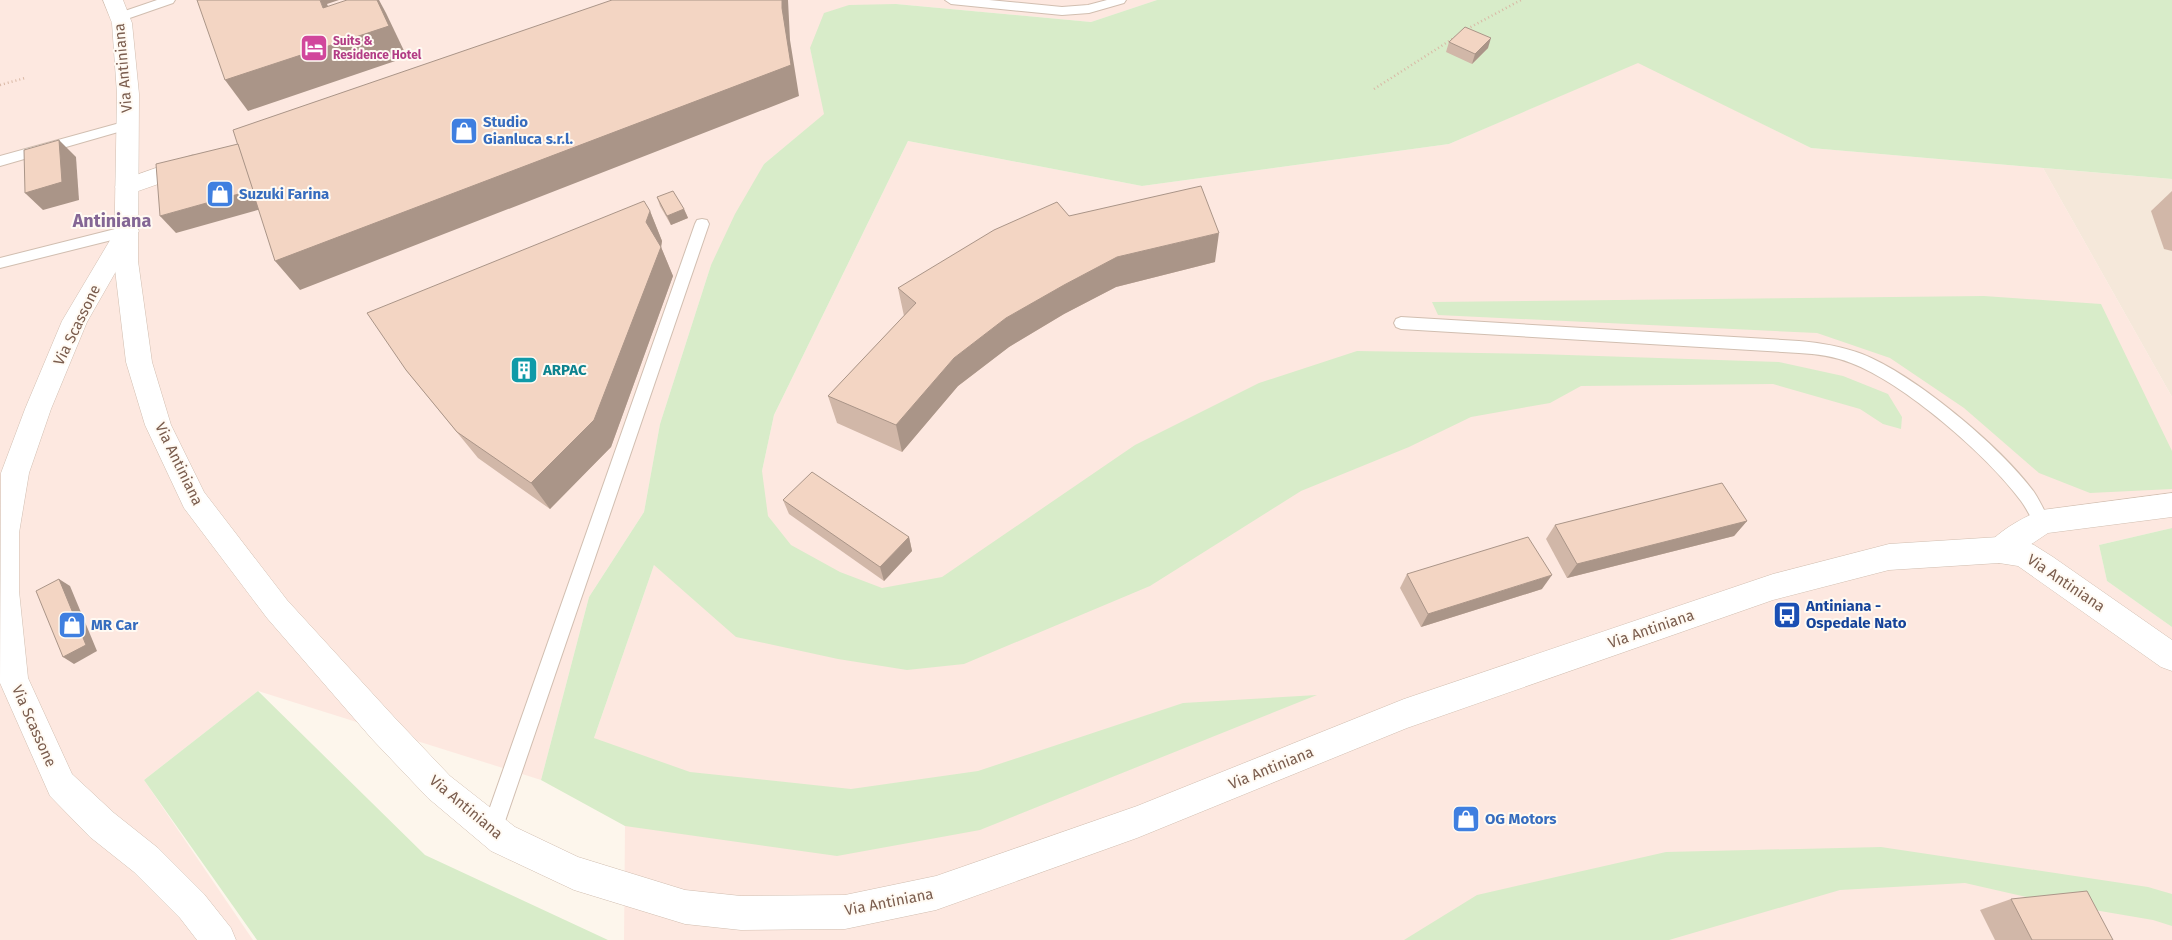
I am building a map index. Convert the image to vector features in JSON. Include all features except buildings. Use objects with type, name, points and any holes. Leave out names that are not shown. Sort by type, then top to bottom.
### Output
[{"type":"street","name":"Via Antiniana","points":[[116,9],[128,94],[126,261],[139,362],[158,424],[194,500],[277,609],[383,728],[439,787],[503,839],[574,873],[685,907],[741,913],[845,912],[936,893],[1137,822],[1404,714],[1773,587],[1889,557],[1999,550],[2024,554],[2172,657]]},
{"type":"street","points":[[128,187],[208,157]]},
{"type":"street","name":"Via Scassone","points":[[127,230],[75,321],[7,476],[4,591],[6,682],[61,785],[102,825],[146,860],[192,906],[219,940]]},
{"type":"street","points":[[1999,550],[2042,522],[2172,505]]},
{"type":"lane","points":[[116,9],[169,0]]},
{"type":"lane","points":[[951,0],[1062,11],[1089,10],[1120,0]]},
{"type":"lane","points":[[0,162],[127,125]]},
{"type":"lane","points":[[492,830],[702,224]]},
{"type":"lane","points":[[0,263],[127,230]]},
{"type":"lane","points":[[1401,323],[1800,347],[1834,351],[1869,365],[1900,383],[1936,409],[1975,442],[2026,494],[2042,522]]},
{"type":"path","points":[[1374,89],[1480,21],[1522,0]]},
{"type":"path","points":[[0,84],[25,78]]},
{"type":"shaded area","points":[[0,0],[1157,0],[1091,22],[896,4],[810,48],[825,114],[764,164],[711,265],[660,424],[644,512],[589,597],[541,780],[258,691],[144,780],[253,940],[0,940]]},
{"type":"shaded area","points":[[1638,62],[1811,148],[2043,168],[2172,397],[2172,528],[2099,545],[2107,581],[2172,627],[2172,940],[624,940],[625,826],[594,738],[654,565],[762,471],[774,415],[908,141],[1142,186],[1449,144]]},
{"type":"shaded area","points":[[2043,168],[2172,179],[2172,397]]},
{"type":"green space","points":[[1157,0],[2172,0],[2172,179],[1811,148],[1638,63],[1449,144],[1142,186],[908,141],[774,415],[762,471],[768,516],[791,545],[840,572],[882,588],[942,577],[1135,445],[1259,383],[1357,351],[1538,354],[1779,362],[1843,376],[1888,394],[1902,417],[1901,429],[1883,424],[1860,409],[1773,384],[1581,386],[1550,403],[1471,417],[1409,447],[1301,491],[1150,586],[964,664],[907,670],[838,659],[736,637],[654,565],[594,738],[690,772],[851,789],[978,771],[1183,703],[1317,695],[980,830],[837,856],[625,826],[541,780],[589,597],[644,512],[660,424],[711,265],[735,214],[764,164],[824,114],[810,48],[824,13],[849,5],[896,4],[1091,22]]},
{"type":"green space","points":[[1984,296],[2101,304],[2172,451],[2172,489],[2090,493],[2039,473],[1964,408],[1890,358],[1817,333],[1438,315],[1432,302]]},
{"type":"green space","points":[[2172,528],[2172,627],[2107,581],[2099,545]]},
{"type":"green space","points":[[258,691],[425,855],[608,940],[257,940],[144,780]]},
{"type":"green space","points":[[1881,847],[2148,887],[2172,894],[2172,926],[2153,920],[2053,903],[1965,883],[1840,890],[1669,940],[1404,940],[1477,895],[1666,852]]},
{"type":"place","name":"Suits & Residence Hotel","points":[[314,48]]},
{"type":"place","name":"Studio Gianluca s.r.l.","points":[[464,131]]},
{"type":"place","name":"Suzuki Farina","points":[[220,194]]},
{"type":"place","name":"ARPAC","points":[[524,370]]},
{"type":"place","name":"Antiniana - Ospedale Nato","points":[[1787,615]]},
{"type":"place","name":"MR Car","points":[[72,625]]},
{"type":"place","name":"OG Motors","points":[[1466,819]]},
{"type":"district","name":"Antiniana","points":[[112,221]]}]
